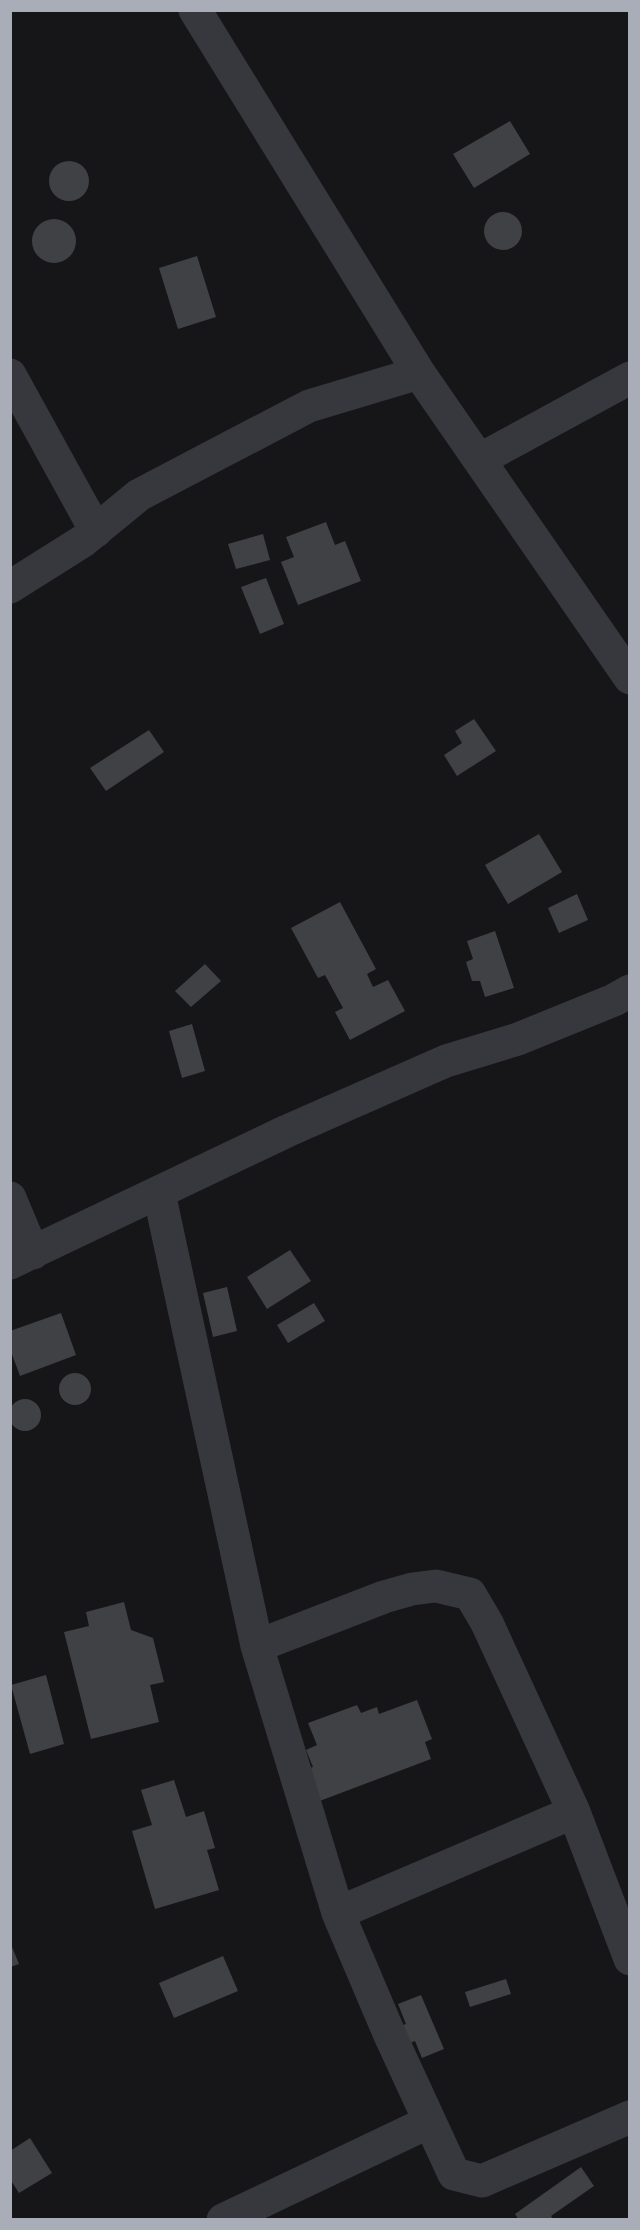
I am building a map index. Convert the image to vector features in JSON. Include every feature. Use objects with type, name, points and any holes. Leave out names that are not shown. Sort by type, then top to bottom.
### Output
[{"type":"street","points":[[195,10],[419,373],[630,678]]},
{"type":"street","points":[[10,587],[96,531],[140,495],[309,406],[419,373]]},
{"type":"street","points":[[10,375],[96,531]]},
{"type":"street","points":[[479,460],[630,378]]},
{"type":"street","points":[[10,1198],[22,1258],[287,1131],[446,1060],[518,1039],[614,1000],[630,991]]},
{"type":"street","points":[[159,1193],[257,1646],[338,1913],[388,2034],[454,2174],[482,2181],[630,2117]]},
{"type":"street","points":[[257,1646],[384,1597],[412,1589],[436,1586],[470,1594],[487,1623],[574,1812],[630,1959]]},
{"type":"street","points":[[338,1913],[574,1812]]},
{"type":"street","points":[[223,2220],[429,2122]]},
{"type":"building","points":[[510,121],[530,154],[474,188],[453,154]]},
{"type":"building","points":[[69,161],[77,162],[83,167],[88,173],[88,189],[83,195],[77,200],[69,201],[61,200],[55,195],[50,189],[49,181],[50,173],[55,167],[61,162]]},
{"type":"building","points":[[503,212],[516,218],[522,231],[516,244],[503,250],[490,244],[484,231],[490,218]]},
{"type":"building","points":[[54,219],[69,226],[76,241],[69,256],[54,263],[39,256],[32,241],[39,226]]},
{"type":"building","points":[[197,256],[216,317],[178,329],[159,268]]},
{"type":"building","points":[[326,522],[335,545],[345,541],[361,581],[298,605],[281,562],[294,557],[286,537]]},
{"type":"building","points":[[263,534],[270,560],[236,569],[228,544]]},
{"type":"building","points":[[266,578],[284,624],[260,634],[241,587]]},
{"type":"building","points":[[474,719],[496,751],[457,776],[444,755],[462,743],[455,731]]},
{"type":"building","points":[[149,730],[164,752],[106,791],[90,768]]},
{"type":"building","points":[[539,834],[562,872],[508,904],[485,865]]},
{"type":"building","points":[[577,894],[588,920],[559,933],[548,908]]},
{"type":"building","points":[[340,902],[376,969],[367,974],[373,987],[388,980],[405,1011],[350,1040],[335,1012],[343,1008],[325,975],[318,978],[291,928]]},
{"type":"building","points":[[495,931],[514,988],[485,997],[480,981],[472,981],[466,962],[473,959],[467,941]]},
{"type":"building","points":[[205,964],[221,981],[191,1007],[175,991]]},
{"type":"building","points":[[192,1024],[205,1071],[182,1078],[169,1031]]},
{"type":"building","points":[[290,1250],[311,1281],[267,1309],[247,1277]]},
{"type":"building","points":[[227,1287],[237,1331],[213,1337],[203,1293]]},
{"type":"building","points":[[314,1303],[325,1321],[288,1343],[277,1325]]},
{"type":"building","points":[[61,1313],[76,1355],[20,1376],[10,1349],[10,1331]]},
{"type":"building","points":[[75,1373],[86,1378],[91,1389],[86,1400],[75,1405],[64,1400],[59,1389],[64,1378]]},
{"type":"building","points":[[25,1399],[36,1404],[41,1415],[36,1426],[25,1431],[14,1426],[9,1415],[14,1404]]},
{"type":"building","points":[[124,1602],[131,1630],[153,1638],[164,1682],[150,1685],[159,1722],[91,1739],[64,1632],[89,1626],[86,1612]]},
{"type":"building","points":[[46,1675],[64,1744],[30,1754],[11,1685]]},
{"type":"building","points":[[417,1700],[432,1739],[425,1742],[431,1759],[317,1802],[304,1770],[313,1767],[306,1750],[317,1745],[308,1723],[357,1705],[361,1713],[377,1707],[379,1714]]},
{"type":"building","points":[[174,1780],[186,1817],[204,1811],[215,1848],[207,1850],[219,1890],[155,1909],[132,1831],[152,1825],[141,1790]]},
{"type":"building","points":[[10,1942],[19,1964],[10,1967]]},
{"type":"building","points":[[223,1956],[238,1991],[174,2018],[159,1983]]},
{"type":"building","points":[[506,1979],[511,1994],[470,2007],[465,1992]]},
{"type":"building","points":[[421,1995],[444,2049],[422,2058],[415,2041],[403,2046],[395,2028],[406,2024],[398,2004]]},
{"type":"building","points":[[30,2138],[52,2173],[19,2193],[10,2179],[10,2151]]},
{"type":"building","points":[[581,2167],[594,2186],[551,2216],[554,2220],[519,2220],[515,2214]]}]
